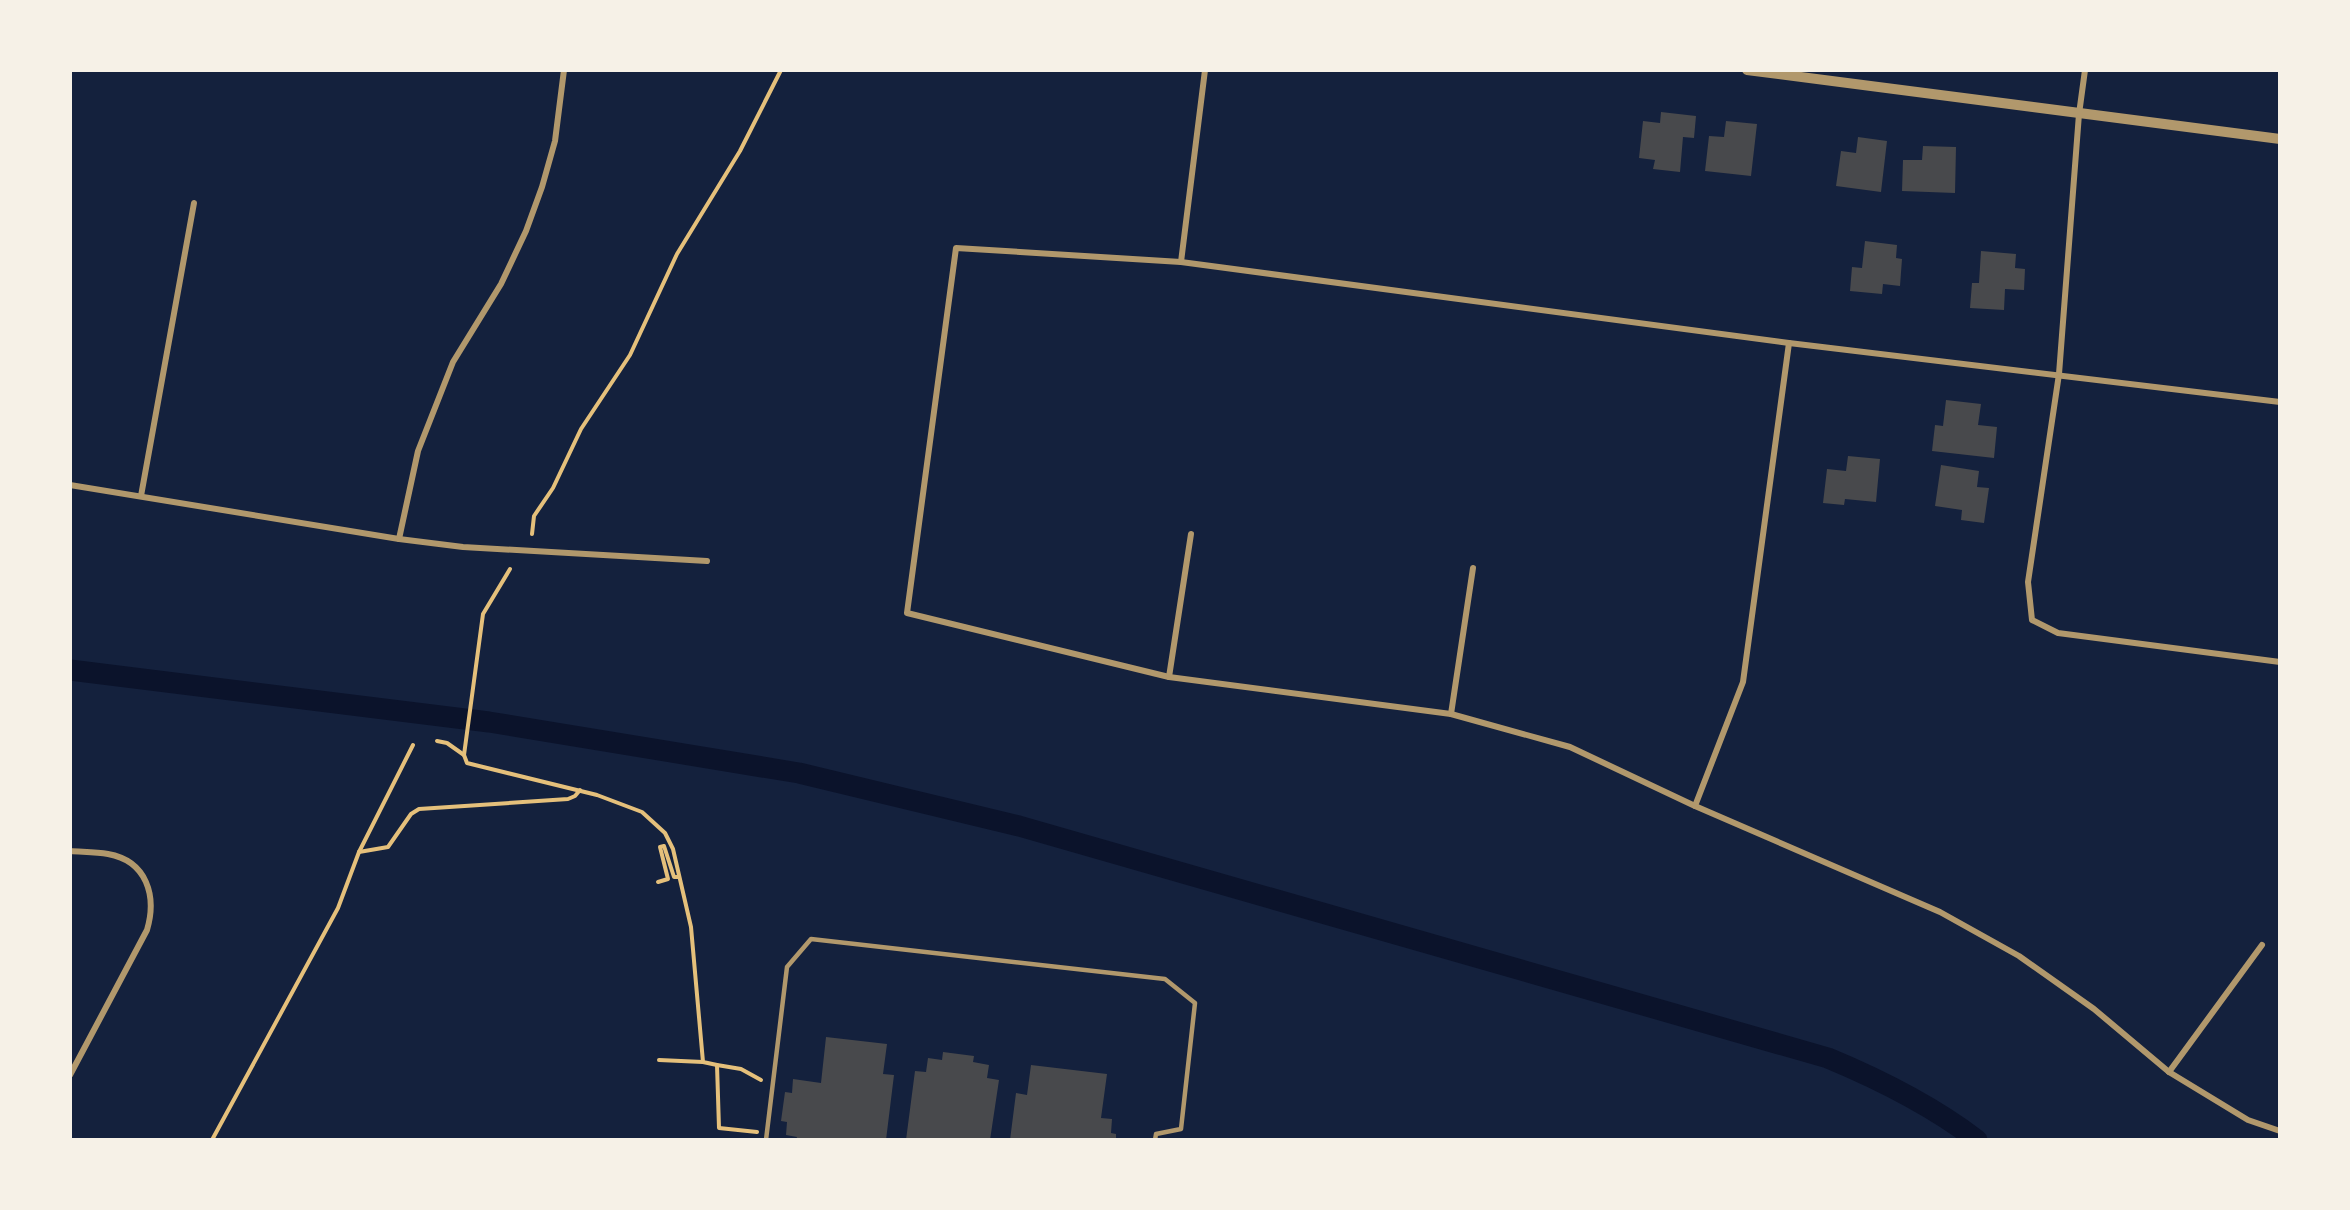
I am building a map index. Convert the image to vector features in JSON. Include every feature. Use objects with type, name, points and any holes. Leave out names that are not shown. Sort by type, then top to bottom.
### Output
[{"type":"street","points":[[399,539],[418,451],[453,362],[501,284],[526,231],[542,187],[555,141],[564,70]]},
{"type":"street","points":[[1180,262],[1205,70]]},
{"type":"street","points":[[1747,70],[2280,139]]},
{"type":"street","points":[[2085,70],[2079,114],[2060,374],[2028,582],[2032,620],[2058,633],[2280,662]]},
{"type":"street","points":[[141,496],[194,203]]},
{"type":"street","points":[[2280,402],[1789,343],[1180,262],[956,248],[907,613],[1168,678],[1451,714],[1570,747],[1695,806],[1940,912],[2019,956],[2094,1009],[2169,1072],[2248,1120],[2280,1131]]},
{"type":"street","points":[[1695,806],[1743,682],[1789,343]]},
{"type":"street","points":[[70,484],[399,539],[463,547],[532,553],[707,561]]},
{"type":"street","points":[[1168,678],[1191,534]]},
{"type":"street","points":[[1451,714],[1473,568]]},
{"type":"street","points":[[70,851],[109,854],[124,860],[136,869],[146,883],[152,899],[147,930],[70,1075]]},
{"type":"street","points":[[2169,1072],[2262,945]]},
{"type":"lane","points":[[766,1136],[787,967],[811,939],[1165,979],[1195,1003],[1181,1128],[1155,1134],[1155,1140]]},
{"type":"path","points":[[532,534],[534,516],[553,488],[581,429],[630,355],[677,254],[740,151],[781,70]]},
{"type":"path","points":[[510,569],[483,614],[466,743],[466,764],[580,790],[642,812],[665,833],[673,849],[691,927],[703,1062]]},
{"type":"path","points":[[437,741],[447,743],[465,754]]},
{"type":"path","points":[[212,1140],[338,908],[359,852],[413,745]]},
{"type":"path","points":[[359,852],[388,847],[411,814],[419,809],[568,799],[580,790]]},
{"type":"path","points":[[658,882],[668,879],[660,847],[664,846],[674,878],[679,877]]},
{"type":"path","points":[[659,1060],[703,1062],[741,1069],[772,1086]]},
{"type":"path","points":[[717,1065],[719,1128],[766,1136]]},
{"type":"building","points":[[1661,112],[1696,116],[1694,138],[1683,137],[1680,172],[1653,169],[1655,160],[1639,158],[1643,121],[1660,123]]},
{"type":"building","points":[[1726,121],[1757,124],[1751,176],[1705,171],[1709,136],[1724,137]]},
{"type":"building","points":[[1858,137],[1887,141],[1881,192],[1836,186],[1841,151],[1856,153]]},
{"type":"building","points":[[1923,146],[1956,147],[1955,193],[1902,191],[1903,160],[1922,160]]},
{"type":"building","points":[[1865,241],[1897,245],[1896,258],[1902,259],[1900,286],[1883,284],[1882,294],[1850,291],[1852,267],[1862,268]]},
{"type":"building","points":[[1981,251],[2016,254],[2015,268],[2025,269],[2024,290],[2005,289],[2004,310],[1970,308],[1972,283],[1979,283]]},
{"type":"building","points":[[1946,400],[1981,404],[1978,425],[1997,427],[1994,458],[1932,451],[1935,425],[1943,426]]},
{"type":"building","points":[[1848,456],[1880,459],[1876,502],[1845,499],[1844,505],[1823,503],[1827,469],[1846,471]]},
{"type":"building","points":[[1941,465],[1979,471],[1977,487],[1989,488],[1984,523],[1961,520],[1962,510],[1935,506]]},
{"type":"building","points":[[826,1037],[887,1044],[883,1074],[894,1075],[886,1140],[796,1140],[797,1137],[786,1135],[787,1122],[781,1121],[785,1092],[792,1093],[793,1079],[821,1083]]},
{"type":"building","points":[[943,1052],[974,1056],[973,1062],[989,1065],[987,1078],[999,1080],[990,1140],[906,1140],[915,1071],[926,1072],[928,1058],[942,1060]]},
{"type":"building","points":[[1031,1065],[1107,1074],[1101,1118],[1112,1119],[1111,1133],[1116,1134],[1116,1140],[1010,1140],[1016,1093],[1027,1095]]},
{"type":"waterway","points":[[70,670],[489,722],[799,773],[1019,826],[1828,1058],[1905,1094],[1960,1127],[1977,1140]]}]
